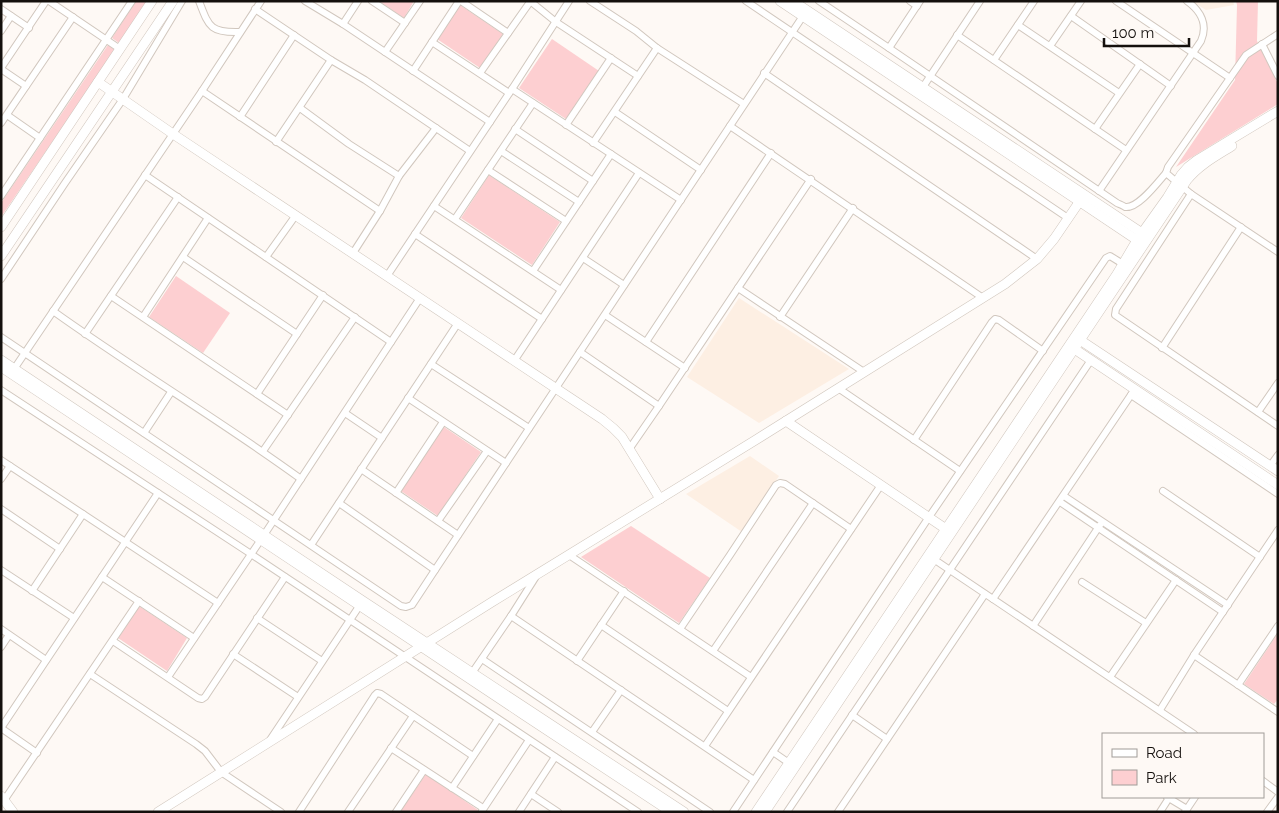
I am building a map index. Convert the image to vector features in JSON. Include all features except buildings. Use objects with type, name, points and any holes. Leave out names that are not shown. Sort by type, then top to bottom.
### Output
[{"type":"street","points":[[26,86],[1,68],[48,1],[120,49]]},
{"type":"street","points":[[1,227],[152,1]]},
{"type":"street","points":[[1,256],[172,1]]},
{"type":"street","points":[[1,279],[123,99],[182,1]]},
{"type":"street","points":[[199,1],[209,26],[221,32],[240,32]]},
{"type":"street","points":[[13,371],[202,91],[260,1]]},
{"type":"street","points":[[343,24],[358,1]]},
{"type":"street","points":[[372,1],[405,23]]},
{"type":"street","points":[[385,52],[420,1]]},
{"type":"street","points":[[413,71],[460,1],[508,34]]},
{"type":"street","points":[[480,73],[530,1],[556,22],[638,76]]},
{"type":"street","points":[[387,276],[569,1]]},
{"type":"street","points":[[590,1],[636,31],[657,48],[744,104]]},
{"type":"street","points":[[746,1],[1068,218]]},
{"type":"street","points":[[780,1],[805,14],[1141,238]]},
{"type":"street","points":[[793,1],[805,14]]},
{"type":"street","points":[[819,1],[1124,207],[1136,203],[1166,173],[1168,167],[1246,56],[1278,34]]},
{"type":"street","points":[[890,48],[919,4],[910,1]]},
{"type":"street","points":[[920,90],[980,1]]},
{"type":"street","points":[[994,60],[1034,1]]},
{"type":"street","points":[[1050,46],[1081,1]]},
{"type":"street","points":[[1116,1],[1230,78]]},
{"type":"street","points":[[1099,191],[1201,41],[1204,34],[1204,26],[1196,9],[1187,1]]},
{"type":"street","points":[[1,196],[106,40],[128,2]]},
{"type":"street","points":[[308,2],[490,122]]},
{"type":"street","points":[[1,9],[29,28]]},
{"type":"street","points":[[256,9],[470,151]]},
{"type":"street","points":[[1,337],[401,606],[412,605],[805,14]]},
{"type":"street","points":[[1,31],[12,16]]},
{"type":"street","points":[[1071,16],[1171,86]]},
{"type":"street","points":[[1,123],[73,17]]},
{"type":"street","points":[[1018,25],[1120,93]]},
{"type":"street","points":[[240,117],[294,35]]},
{"type":"street","points":[[957,35],[1126,150]]},
{"type":"street","points":[[432,42],[480,73],[533,103],[681,200]]},
{"type":"street","points":[[1260,46],[1278,76]]},
{"type":"street","points":[[593,143],[657,48]]},
{"type":"street","points":[[566,125],[611,58]]},
{"type":"street","points":[[276,142],[331,60]]},
{"type":"street","points":[[1095,129],[1140,64]]},
{"type":"street","points":[[764,74],[1038,259]]},
{"type":"street","points":[[98,82],[613,428],[630,448],[660,499]]},
{"type":"street","points":[[202,91],[380,211]]},
{"type":"street","points":[[454,219],[533,103]]},
{"type":"street","points":[[300,108],[349,144],[400,176]]},
{"type":"street","points":[[1180,184],[1181,175],[1193,164],[1278,111]]},
{"type":"street","points":[[614,112],[701,170]]},
{"type":"street","points":[[7,115],[40,138]]},
{"type":"street","points":[[764,812],[931,557],[1078,338],[1167,198],[1180,184],[1204,164],[1278,118]]},
{"type":"street","points":[[730,126],[983,298]]},
{"type":"street","points":[[353,253],[400,176],[436,128]]},
{"type":"street","points":[[515,130],[593,181]]},
{"type":"street","points":[[501,151],[579,202]]},
{"type":"street","points":[[646,342],[772,153]]},
{"type":"street","points":[[532,271],[611,154]]},
{"type":"street","points":[[488,170],[566,221]]},
{"type":"street","points":[[514,361],[639,173]]},
{"type":"street","points":[[1166,173],[1191,194],[1278,252]]},
{"type":"street","points":[[145,175],[391,342]]},
{"type":"street","points":[[630,448],[660,406],[810,179]]},
{"type":"street","points":[[1191,194],[1115,312],[1116,317],[1278,426]]},
{"type":"street","points":[[85,334],[178,197]]},
{"type":"street","points":[[158,812],[1005,284],[1038,259],[1054,239],[1081,198]]},
{"type":"street","points":[[434,206],[562,290]]},
{"type":"street","points":[[780,317],[853,208]]},
{"type":"street","points":[[266,257],[296,215]]},
{"type":"street","points":[[143,317],[208,218]]},
{"type":"street","points":[[1162,348],[1241,228]]},
{"type":"street","points":[[415,234],[542,319]]},
{"type":"street","points":[[1078,338],[1141,238]]},
{"type":"street","points":[[733,812],[929,517],[1106,258],[1110,256],[1123,264]]},
{"type":"street","points":[[183,257],[297,334]]},
{"type":"street","points":[[583,258],[624,285]]},
{"type":"street","points":[[738,288],[864,372]]},
{"type":"street","points":[[111,296],[288,415]]},
{"type":"street","points":[[256,394],[323,296]]},
{"type":"street","points":[[168,677],[420,298]]},
{"type":"street","points":[[53,311],[171,392],[263,451],[301,479]]},
{"type":"street","points":[[605,314],[685,368]]},
{"type":"street","points":[[263,451],[355,317]]},
{"type":"street","points":[[914,440],[992,322],[999,320],[1043,351]]},
{"type":"street","points":[[311,545],[458,323]]},
{"type":"street","points":[[1078,338],[1274,469],[1278,455]]},
{"type":"street","points":[[1072,347],[1278,494]]},
{"type":"street","points":[[756,812],[931,557],[946,529],[1072,347]]},
{"type":"street","points":[[580,352],[660,406]]},
{"type":"street","points":[[1,360],[13,371],[671,812]]},
{"type":"street","points":[[787,812],[1091,360]]},
{"type":"street","points":[[431,364],[529,428]]},
{"type":"street","points":[[1,367],[13,371]]},
{"type":"street","points":[[1258,412],[1278,384]]},
{"type":"street","points":[[838,388],[960,471]]},
{"type":"street","points":[[1,391],[251,554],[638,812]]},
{"type":"street","points":[[144,433],[171,392]]},
{"type":"street","points":[[993,599],[1133,392]]},
{"type":"street","points":[[408,398],[506,464]]},
{"type":"street","points":[[345,412],[382,438]]},
{"type":"street","points":[[786,421],[946,529]]},
{"type":"street","points":[[1194,433],[1202,421]]},
{"type":"street","points":[[396,493],[443,422]]},
{"type":"street","points":[[1194,433],[1278,485]]},
{"type":"street","points":[[438,521],[487,451]]},
{"type":"street","points":[[1,460],[218,603]]},
{"type":"street","points":[[1,479],[10,466]]},
{"type":"street","points":[[361,469],[458,535]]},
{"type":"street","points":[[680,629],[776,486],[780,483],[851,529]]},
{"type":"street","points":[[705,746],[881,485]]},
{"type":"street","points":[[1163,491],[1260,557]]},
{"type":"street","points":[[37,753],[1,728],[158,493]]},
{"type":"street","points":[[1062,499],[1228,605]]},
{"type":"street","points":[[339,503],[435,570]]},
{"type":"street","points":[[712,651],[813,503]]},
{"type":"street","points":[[1,509],[60,549]]},
{"type":"street","points":[[32,591],[83,514]]},
{"type":"street","points":[[1100,524],[1223,612]]},
{"type":"street","points":[[1033,626],[1100,524]]},
{"type":"street","points":[[1160,710],[1194,655],[1278,530]]},
{"type":"street","points":[[569,555],[751,676]]},
{"type":"street","points":[[931,557],[1193,733]]},
{"type":"street","points":[[1,570],[74,618]]},
{"type":"street","points":[[472,673],[536,575]]},
{"type":"street","points":[[102,577],[194,638]]},
{"type":"street","points":[[113,641],[202,699],[285,577]]},
{"type":"street","points":[[1110,677],[1176,580]]},
{"type":"street","points":[[1082,582],[1146,623]]},
{"type":"street","points":[[577,661],[624,591]]},
{"type":"street","points":[[838,812],[985,594]]},
{"type":"street","points":[[13,812],[3,798],[37,753],[139,601]]},
{"type":"street","points":[[268,743],[361,603]]},
{"type":"street","points":[[511,616],[754,780]]},
{"type":"street","points":[[257,618],[322,662]]},
{"type":"street","points":[[601,625],[728,712]]},
{"type":"street","points":[[1238,685],[1278,626]]},
{"type":"street","points":[[1,630],[46,660]]},
{"type":"street","points":[[1,648],[9,635]]},
{"type":"street","points":[[233,654],[298,697]]},
{"type":"street","points":[[1194,655],[1277,709]]},
{"type":"street","points":[[482,659],[710,812]]},
{"type":"street","points":[[461,670],[472,673],[684,812]]},
{"type":"street","points":[[90,674],[196,744],[205,751],[221,772],[281,812]]},
{"type":"street","points":[[592,732],[620,690]]},
{"type":"street","points":[[298,812],[378,693],[473,756]]},
{"type":"street","points":[[852,715],[887,739]]},
{"type":"street","points":[[348,812],[413,716]]},
{"type":"street","points":[[452,788],[498,719]]},
{"type":"street","points":[[391,748],[482,810],[529,740]]},
{"type":"street","points":[[773,752],[789,763]]},
{"type":"street","points":[[519,812],[555,757]]},
{"type":"street","points":[[396,812],[424,770]]},
{"type":"street","points":[[1264,783],[1278,792]]},
{"type":"street","points":[[531,794],[558,812]]},
{"type":"street","points":[[1267,812],[1278,796]]},
{"type":"street","points":[[1160,812],[1167,798]]},
{"type":"street","points":[[1169,798],[1186,811],[1194,798]]},
{"type":"shaded area","points":[[1192,1],[1233,1],[1234,5],[1206,10]]},
{"type":"shaded area","points":[[739,298],[849,369],[759,423],[687,377]]},
{"type":"shaded area","points":[[750,456],[779,476],[742,532],[686,494]]},
{"type":"green space","points":[[136,1],[147,1],[119,43],[112,38]]},
{"type":"green space","points":[[379,1],[414,1],[404,18]]},
{"type":"green space","points":[[1236,1],[1258,1],[1257,41],[1278,84],[1278,104],[1176,167],[1235,80]]},
{"type":"green space","points":[[460,5],[503,34],[480,68],[437,39]]},
{"type":"green space","points":[[552,39],[599,71],[566,119],[519,88]]},
{"type":"green space","points":[[108,45],[115,50],[1,217],[1,203]]},
{"type":"green space","points":[[489,175],[560,222],[532,265],[461,218]]},
{"type":"green space","points":[[176,276],[230,313],[203,353],[149,317]]},
{"type":"green space","points":[[444,427],[481,452],[438,516],[401,491]]},
{"type":"green space","points":[[631,526],[710,578],[679,623],[581,557]]},
{"type":"green space","points":[[139,606],[187,638],[167,671],[118,638]]},
{"type":"green space","points":[[1278,633],[1278,699],[1274,704],[1244,684]]},
{"type":"green space","points":[[426,774],[478,810],[477,812],[400,812]]}]
